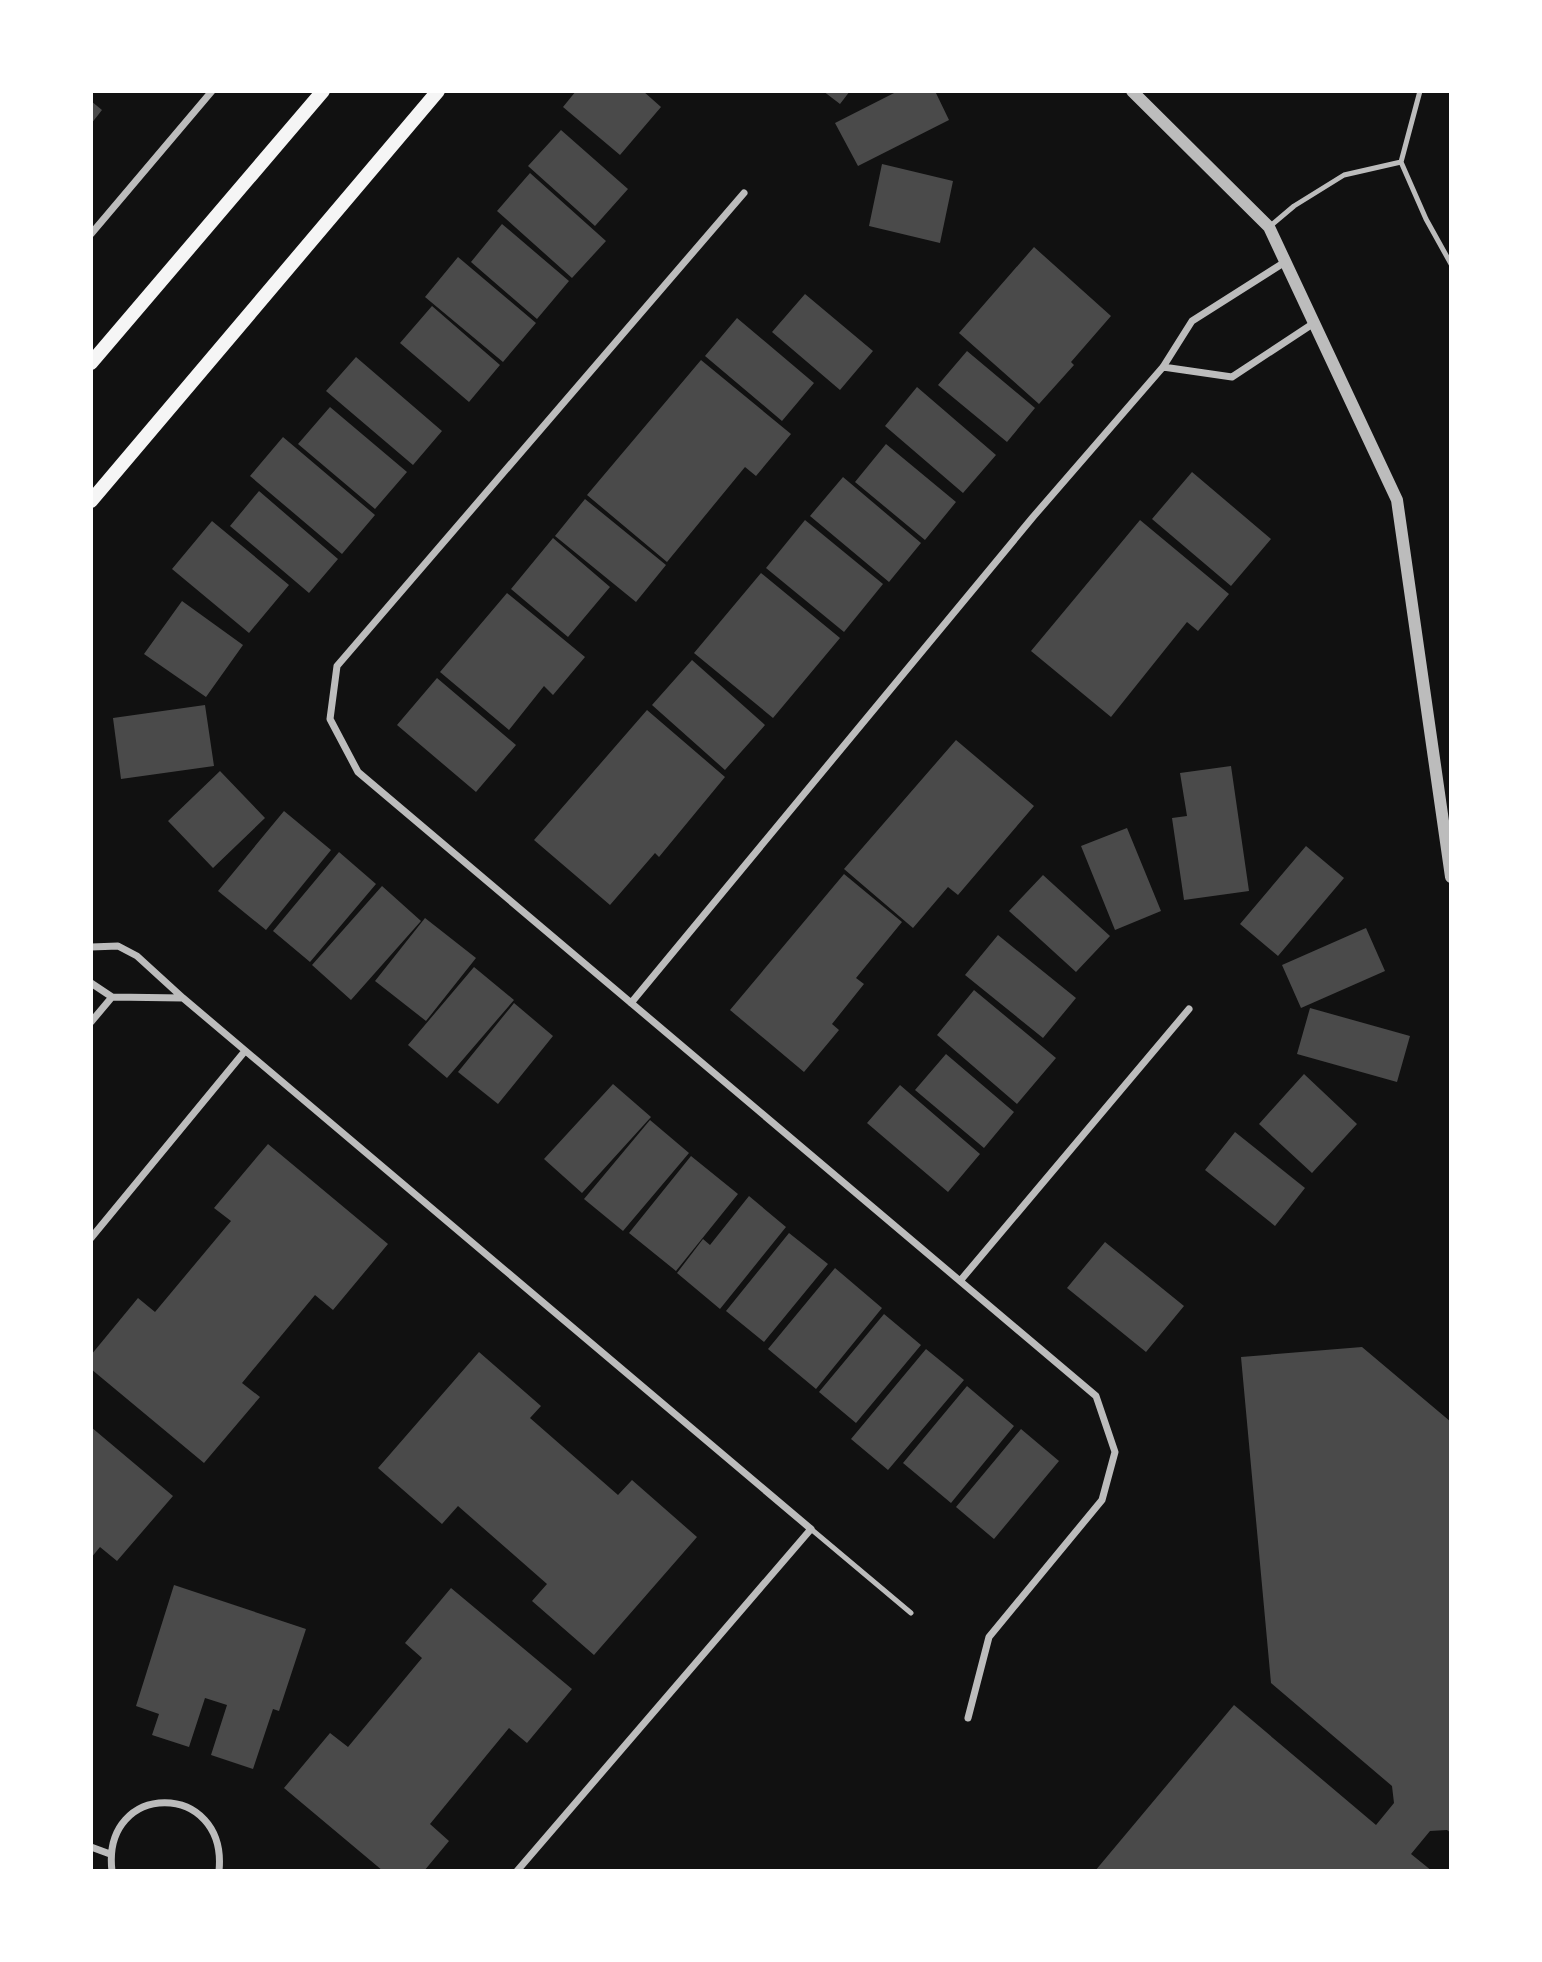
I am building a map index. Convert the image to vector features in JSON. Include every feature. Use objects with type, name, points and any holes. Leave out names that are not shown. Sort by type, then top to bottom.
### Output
[{"type":"main road","points":[[91,363],[323,91]]},
{"type":"main road","points":[[91,501],[438,91]]},
{"type":"street","points":[[91,233],[212,91]]},
{"type":"street","points":[[1132,91],[1269,227],[1397,500],[1447,834],[1451,877]]},
{"type":"street","points":[[744,193],[337,666],[330,719],[358,772],[1096,1396],[1115,1452],[1102,1500],[989,1637],[968,1718]]},
{"type":"street","points":[[631,1003],[1032,517],[1163,367],[1192,321],[1285,262]]},
{"type":"street","points":[[1163,367],[1232,377],[1314,323]]},
{"type":"street","points":[[91,947],[118,946],[137,957],[244,1051],[811,1529],[517,1871]]},
{"type":"street","points":[[91,983],[112,998],[183,998]]},
{"type":"street","points":[[91,1022],[112,998]]},
{"type":"street","points":[[960,1281],[1189,1009]]},
{"type":"street","points":[[91,1238],[244,1051]]},
{"type":"street","points":[[112,1871],[110,1854],[113,1837],[122,1822],[135,1811],[153,1804],[172,1802],[190,1808],[206,1819],[216,1836],[220,1854],[219,1871]]},
{"type":"street","points":[[91,1847],[110,1854]]},
{"type":"lane","points":[[1420,91],[1401,162],[1426,219],[1451,264]]},
{"type":"lane","points":[[1269,227],[1294,206],[1344,175],[1401,162]]},
{"type":"lane","points":[[811,1529],[911,1613]]},
{"type":"building","points":[[576,91],[643,91],[661,107],[620,155],[563,107]]},
{"type":"building","points":[[823,91],[850,91],[840,104]]},
{"type":"building","points":[[898,91],[935,91],[949,120],[858,166],[835,123]]},
{"type":"building","points":[[91,101],[102,110],[91,124]]},
{"type":"building","points":[[561,130],[628,189],[595,226],[528,166]]},
{"type":"building","points":[[882,164],[953,181],[940,243],[869,226]]},
{"type":"building","points":[[530,173],[606,241],[572,278],[497,211]]},
{"type":"building","points":[[502,224],[569,281],[537,319],[471,262]]},
{"type":"building","points":[[1034,247],[1111,316],[1071,362],[1074,365],[1039,404],[959,333]]},
{"type":"building","points":[[458,257],[536,323],[503,362],[425,297]]},
{"type":"building","points":[[805,294],[873,351],[840,390],[772,332]]},
{"type":"building","points":[[432,306],[500,365],[469,402],[400,343]]},
{"type":"building","points":[[737,318],[814,383],[782,421],[705,356]]},
{"type":"building","points":[[967,351],[1035,408],[1007,442],[938,385]]},
{"type":"building","points":[[356,357],[442,431],[413,465],[326,391]]},
{"type":"building","points":[[701,360],[791,434],[756,476],[745,467],[667,562],[587,495]]},
{"type":"building","points":[[917,387],[996,455],[963,493],[885,426]]},
{"type":"building","points":[[330,407],[407,472],[375,509],[298,444]]},
{"type":"building","points":[[283,437],[375,515],[342,554],[250,476]]},
{"type":"building","points":[[886,444],[956,502],[925,540],[855,482]]},
{"type":"building","points":[[1192,472],[1271,539],[1231,586],[1152,519]]},
{"type":"building","points":[[843,477],[921,543],[889,582],[810,516]]},
{"type":"building","points":[[259,491],[338,559],[309,593],[230,526]]},
{"type":"building","points":[[585,499],[666,565],[636,602],[555,536]]},
{"type":"building","points":[[805,520],[883,584],[844,632],[766,568]]},
{"type":"building","points":[[1140,520],[1229,594],[1198,631],[1187,622],[1111,717],[1031,651]]},
{"type":"building","points":[[212,521],[289,585],[249,633],[172,569]]},
{"type":"building","points":[[553,538],[610,587],[568,637],[511,589]]},
{"type":"building","points":[[761,573],[840,638],[773,718],[694,653]]},
{"type":"building","points":[[507,593],[585,657],[553,695],[544,686],[509,730],[440,672]]},
{"type":"building","points":[[182,601],[243,645],[206,697],[144,654]]},
{"type":"building","points":[[692,660],[765,725],[725,770],[652,705]]},
{"type":"building","points":[[437,678],[516,745],[476,792],[397,725]]},
{"type":"building","points":[[205,705],[214,766],[121,779],[113,718]]},
{"type":"building","points":[[647,710],[725,777],[659,857],[655,853],[610,905],[534,840]]},
{"type":"building","points":[[956,740],[1034,806],[958,895],[948,887],[913,928],[844,869]]},
{"type":"building","points":[[1231,766],[1249,891],[1184,900],[1172,818],[1187,816],[1180,773]]},
{"type":"building","points":[[220,771],[265,818],[213,868],[168,821]]},
{"type":"building","points":[[284,811],[331,850],[266,930],[218,891]]},
{"type":"building","points":[[1127,828],[1161,911],[1115,930],[1081,846]]},
{"type":"building","points":[[1306,846],[1344,878],[1278,956],[1240,924]]},
{"type":"building","points":[[339,852],[376,884],[310,962],[273,931]]},
{"type":"building","points":[[844,874],[902,922],[856,978],[864,984],[832,1024],[839,1030],[804,1072],[730,1010]]},
{"type":"building","points":[[1043,875],[1110,936],[1076,972],[1009,911]]},
{"type":"building","points":[[382,886],[421,921],[351,1000],[312,965]]},
{"type":"building","points":[[425,918],[476,958],[426,1021],[375,981]]},
{"type":"building","points":[[1366,928],[1385,971],[1301,1008],[1282,965]]},
{"type":"building","points":[[998,935],[1076,998],[1043,1038],[965,975]]},
{"type":"building","points":[[474,967],[514,1000],[447,1078],[408,1045]]},
{"type":"building","points":[[974,990],[1056,1058],[1017,1104],[937,1035]]},
{"type":"building","points":[[514,1003],[553,1036],[498,1104],[458,1072]]},
{"type":"building","points":[[1310,1008],[1410,1036],[1397,1082],[1297,1054]]},
{"type":"building","points":[[946,1054],[1014,1112],[984,1148],[915,1090]]},
{"type":"building","points":[[1304,1074],[1357,1124],[1312,1173],[1259,1124]]},
{"type":"building","points":[[613,1084],[651,1117],[582,1193],[544,1159]]},
{"type":"building","points":[[900,1085],[980,1154],[948,1192],[867,1123]]},
{"type":"building","points":[[650,1120],[689,1153],[623,1231],[584,1199]]},
{"type":"building","points":[[1235,1132],[1305,1188],[1275,1226],[1205,1170]]},
{"type":"building","points":[[268,1144],[388,1244],[333,1310],[315,1295],[242,1383],[260,1397],[204,1463],[91,1369],[91,1355],[138,1298],[155,1312],[231,1221],[214,1208]]},
{"type":"building","points":[[691,1156],[738,1194],[676,1271],[629,1233]]},
{"type":"building","points":[[749,1196],[786,1227],[720,1309],[677,1273],[703,1239],[710,1245]]},
{"type":"building","points":[[789,1233],[828,1264],[764,1342],[726,1311]]},
{"type":"building","points":[[1105,1242],[1184,1306],[1146,1352],[1067,1288]]},
{"type":"building","points":[[835,1268],[882,1308],[816,1389],[768,1349]]},
{"type":"building","points":[[884,1314],[921,1345],[856,1423],[819,1392]]},
{"type":"building","points":[[1362,1347],[1451,1422],[1451,1833],[1447,1830],[1430,1831],[1411,1854],[1432,1871],[1095,1871],[1234,1705],[1376,1825],[1394,1803],[1392,1786],[1271,1683],[1241,1357]]},
{"type":"building","points":[[926,1349],[964,1380],[888,1470],[851,1439]]},
{"type":"building","points":[[479,1352],[541,1406],[530,1418],[618,1495],[632,1480],[697,1537],[594,1655],[532,1601],[547,1584],[458,1506],[442,1524],[378,1468]]},
{"type":"building","points":[[967,1386],[1014,1426],[951,1503],[903,1463]]},
{"type":"building","points":[[91,1427],[173,1496],[117,1561],[100,1547],[91,1558]]},
{"type":"building","points":[[1021,1429],[1059,1461],[994,1539],[956,1507]]},
{"type":"building","points":[[174,1585],[306,1629],[279,1711],[273,1709],[253,1769],[211,1755],[227,1705],[205,1698],[189,1747],[152,1735],[159,1714],[136,1706]]},
{"type":"building","points":[[451,1588],[572,1689],[527,1743],[509,1728],[430,1824],[449,1841],[424,1871],[383,1871],[284,1788],[330,1733],[348,1747],[422,1658],[405,1643]]}]
